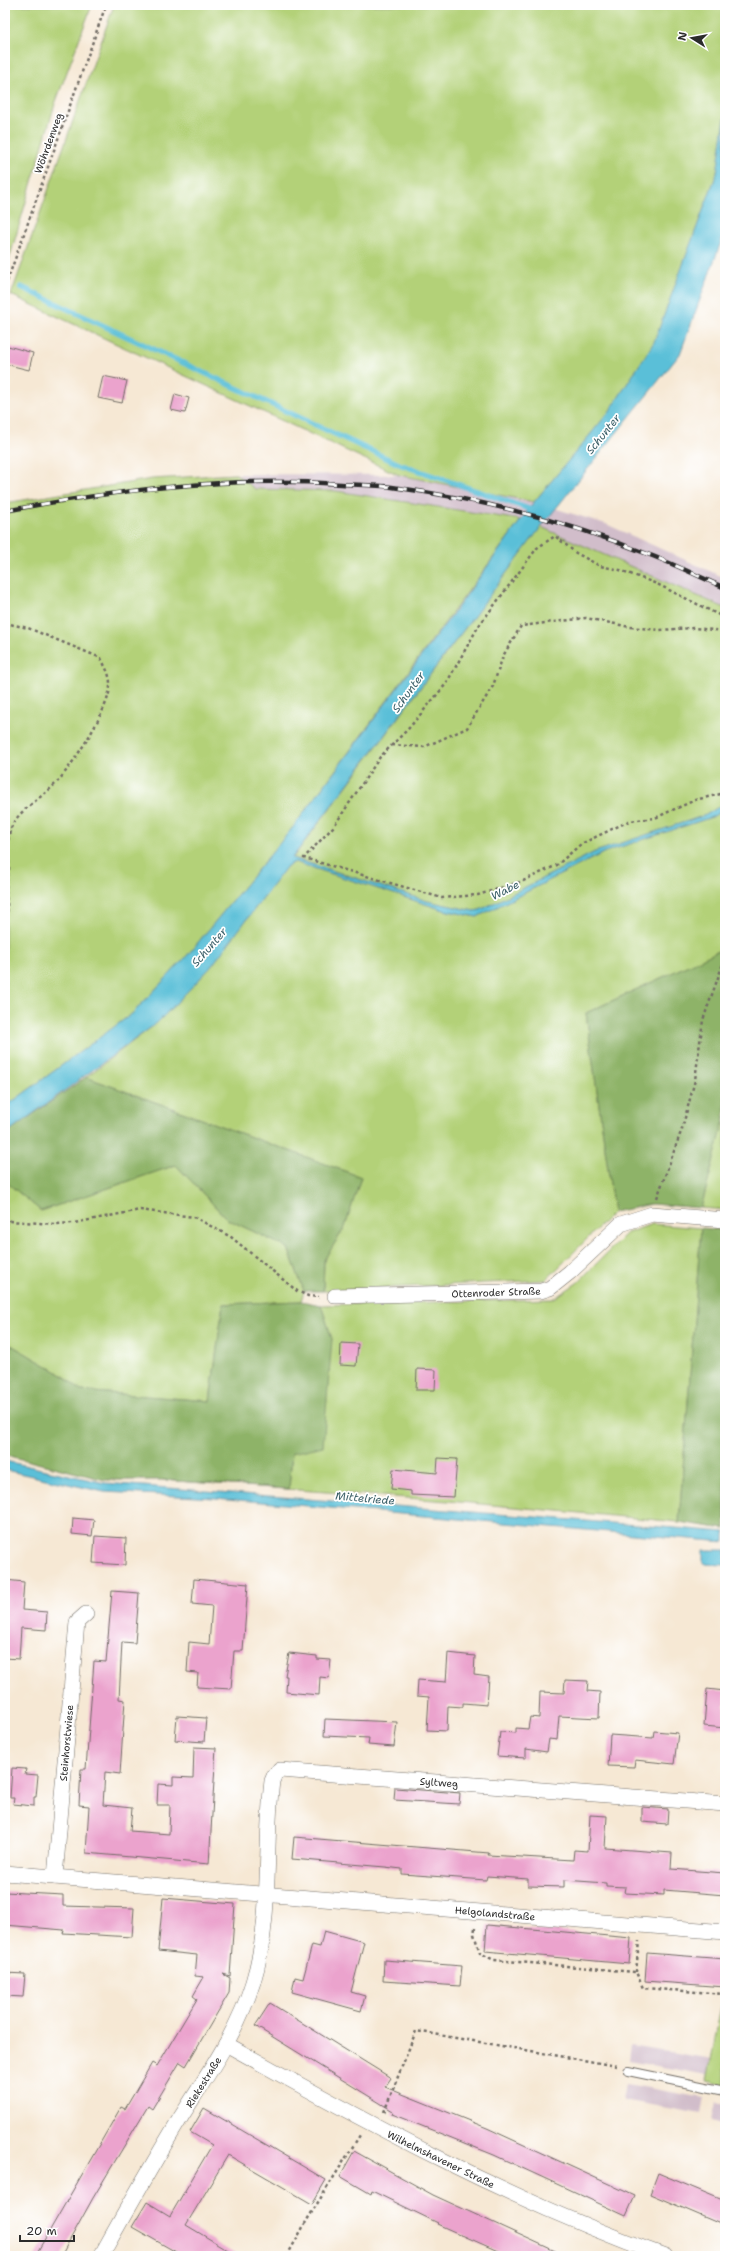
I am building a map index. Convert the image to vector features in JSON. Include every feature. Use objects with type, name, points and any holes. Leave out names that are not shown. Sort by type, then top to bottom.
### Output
[{"type":"street","name":"Ottenroder Straße","points":[[335,1296],[541,1291],[550,1288],[570,1272],[621,1224],[652,1214],[725,1220]]},
{"type":"street","name":"Steinhorstwiese","points":[[55,1877],[77,1622],[86,1614]]},
{"type":"street","name":"Syltweg","points":[[265,1893],[272,1781],[275,1774],[280,1770],[725,1804]]},
{"type":"street","points":[[5,1873],[265,1893]]},
{"type":"street","name":"Helgolandstraße","points":[[265,1893],[725,1932]]},
{"type":"street","name":"Riekestraße","points":[[101,2256],[135,2194],[226,2044],[253,1981],[263,1931],[265,1893]]},
{"type":"street","name":"Wilhelmshavener Straße","points":[[226,2044],[368,2123],[453,2166],[564,2218],[665,2256]]},
{"type":"lane","points":[[628,2071],[725,2091]]},
{"type":"path","name":"Wöhrdenweg","points":[[5,287],[106,5]]},
{"type":"path","points":[[725,618],[657,584],[620,570],[600,566],[576,553],[555,536],[537,548],[478,627],[446,684],[380,757],[334,826],[304,858],[442,898],[478,895],[523,881],[557,865],[581,844],[629,821],[654,818],[695,800],[725,793]]},
{"type":"path","points":[[392,744],[424,747],[467,728],[493,686],[503,656],[521,626],[586,618],[637,628],[659,630],[693,628],[725,631]]},
{"type":"path","points":[[5,623],[28,628],[101,658],[108,673],[110,686],[91,734],[82,750],[58,780],[16,819],[10,829],[8,839],[9,868],[6,890],[9,917],[5,926]]},
{"type":"path","points":[[652,1214],[682,1129],[695,1080],[702,1020],[725,958]]},
{"type":"path","points":[[5,1225],[9,1221],[55,1224],[74,1223],[140,1210],[194,1217],[231,1237],[297,1291],[314,1296],[335,1296]]},
{"type":"path","points":[[5,1215],[9,1221]]},
{"type":"path","points":[[478,1912],[474,1934],[480,1953],[494,1960],[636,1972]]},
{"type":"path","points":[[640,1925],[636,1972],[643,1988],[725,1994]]},
{"type":"path","points":[[286,2256],[368,2123],[382,2118],[416,2031],[622,2067],[628,2071]]},
{"type":"shaded area","points":[[236,474],[399,475],[534,502],[606,524],[725,578],[725,608],[521,520],[336,491],[255,489],[5,503],[152,479]]},
{"type":"shaded area","points":[[630,2045],[711,2059],[708,2075],[628,2061]]},
{"type":"shaded area","points":[[626,2084],[704,2098],[701,2114],[623,2100]]},
{"type":"shaded area","points":[[716,2102],[725,2104],[725,2124],[712,2121]]},
{"type":"green space","points":[[5,5],[92,5],[55,104],[5,273]]},
{"type":"green space","points":[[114,5],[725,5],[725,118],[717,173],[654,343],[609,412],[534,502],[399,475],[11,295]]},
{"type":"green space","points":[[236,474],[255,489],[336,491],[521,520],[294,826],[186,957],[133,1013],[5,1107],[5,503],[152,479]]},
{"type":"green space","points":[[541,527],[725,608],[725,803],[706,815],[595,852],[480,910],[474,911],[427,901],[294,858],[292,859]]},
{"type":"green space","points":[[725,809],[725,948],[586,1013],[614,1212],[546,1280],[323,1291],[324,1260],[345,1227],[361,1177],[86,1077],[157,1023],[210,968],[287,866],[295,862],[444,910],[477,917],[605,852],[712,817]]},
{"type":"green space","points":[[725,948],[725,1117],[701,1208],[652,1204],[614,1212],[586,1013]]},
{"type":"green space","points":[[86,1077],[361,1177],[345,1227],[324,1260],[323,1291],[304,1291],[288,1248],[227,1219],[176,1165],[41,1211],[5,1181],[5,1134]]},
{"type":"green space","points":[[725,1117],[725,1210],[701,1208]]},
{"type":"green space","points":[[176,1165],[227,1219],[288,1248],[304,1291],[301,1301],[223,1304],[210,1401],[81,1391],[64,1376],[11,1345],[5,1360],[5,1181],[41,1211]]},
{"type":"green space","points":[[652,1224],[701,1228],[679,1522],[448,1501],[163,1480],[289,1489],[292,1453],[332,1339],[321,1305],[553,1299],[577,1283],[627,1233]]},
{"type":"green space","points":[[701,1228],[725,1230],[725,1529],[679,1522]]},
{"type":"green space","points":[[301,1301],[321,1305],[332,1339],[323,1446],[292,1453],[289,1489],[163,1480],[105,1480],[5,1455],[5,1360],[11,1345],[64,1376],[81,1391],[210,1401],[223,1304]]},
{"type":"green space","points":[[722,2001],[725,2002],[725,2085],[707,2081]]},
{"type":"water","name":"Schunter","points":[[725,118],[725,231],[680,354],[541,527],[292,858],[427,901],[474,911],[480,910],[595,852],[706,815],[725,803],[725,809],[712,817],[605,852],[477,917],[444,910],[295,862],[287,866],[210,968],[157,1023],[5,1134],[5,1107],[133,1013],[186,957],[294,826],[458,607],[534,502],[609,412],[654,342],[717,173]]},
{"type":"water","points":[[5,1461],[105,1483],[725,1532],[725,1542],[215,1498],[104,1492],[5,1470]]},
{"type":"water","points":[[703,1550],[725,1550],[725,1565],[703,1564]]},
{"type":"building","points":[[8,346],[33,353],[29,370],[5,364]]},
{"type":"building","points":[[103,376],[127,381],[122,403],[98,398]]},
{"type":"building","points":[[175,394],[189,398],[185,413],[171,410]]},
{"type":"building","points":[[341,1343],[358,1344],[356,1366],[340,1365]]},
{"type":"building","points":[[417,1369],[436,1370],[435,1390],[416,1390]]},
{"type":"building","points":[[438,1458],[457,1459],[454,1497],[411,1495],[411,1491],[391,1489],[393,1469],[437,1473]]},
{"type":"building","points":[[73,1518],[94,1520],[92,1536],[72,1534]]},
{"type":"building","points":[[95,1536],[126,1538],[125,1565],[93,1563]]},
{"type":"building","points":[[194,1579],[248,1584],[243,1651],[234,1651],[231,1689],[197,1687],[198,1673],[187,1672],[189,1642],[209,1644],[212,1606],[192,1604]]},
{"type":"building","points":[[5,1580],[24,1582],[22,1610],[47,1612],[46,1630],[21,1628],[19,1659],[5,1658]]},
{"type":"building","points":[[112,1591],[139,1593],[135,1643],[122,1642],[119,1699],[125,1700],[120,1774],[105,1772],[103,1805],[132,1808],[130,1831],[169,1834],[170,1805],[157,1805],[158,1784],[173,1785],[173,1777],[193,1778],[194,1747],[216,1748],[209,1864],[86,1853],[89,1806],[79,1805],[81,1769],[86,1769],[94,1661],[106,1662]]},
{"type":"building","points":[[289,1653],[317,1656],[317,1659],[331,1660],[329,1678],[320,1677],[319,1695],[286,1692],[287,1676],[285,1676]]},
{"type":"building","points":[[448,1653],[475,1656],[474,1675],[489,1677],[487,1705],[463,1703],[463,1707],[448,1706],[447,1731],[427,1730],[429,1697],[417,1696],[418,1680],[446,1682]]},
{"type":"building","points":[[565,1680],[588,1681],[587,1691],[600,1692],[599,1718],[559,1716],[557,1740],[549,1739],[547,1752],[526,1749],[526,1758],[497,1756],[500,1732],[516,1733],[516,1728],[528,1729],[530,1717],[539,1718],[540,1692],[564,1693]]},
{"type":"building","points":[[707,1689],[725,1691],[725,1728],[704,1726]]},
{"type":"building","points":[[177,1716],[206,1718],[204,1742],[175,1740]]},
{"type":"building","points":[[325,1719],[397,1722],[394,1747],[368,1745],[369,1738],[324,1736]]},
{"type":"building","points":[[654,1731],[678,1733],[674,1764],[635,1760],[634,1767],[608,1766],[610,1735],[653,1738]]},
{"type":"building","points":[[12,1768],[26,1769],[25,1774],[38,1775],[34,1806],[13,1804],[14,1798],[10,1798]]},
{"type":"building","points":[[395,1788],[460,1793],[459,1804],[394,1800]]},
{"type":"building","points":[[642,1807],[668,1809],[667,1824],[642,1822]]},
{"type":"building","points":[[590,1815],[607,1816],[605,1848],[672,1853],[671,1869],[725,1873],[725,1895],[664,1890],[664,1895],[625,1893],[626,1887],[606,1886],[606,1883],[564,1880],[564,1887],[528,1886],[528,1879],[487,1876],[486,1880],[402,1874],[402,1869],[292,1859],[294,1837],[489,1853],[488,1855],[573,1860],[574,1850],[588,1851]]},
{"type":"building","points":[[5,1892],[63,1895],[63,1906],[134,1908],[132,1937],[63,1933],[64,1930],[5,1925]]},
{"type":"building","points":[[163,1898],[235,1904],[230,1976],[223,1974],[230,1978],[229,1993],[186,2066],[180,2062],[152,2109],[148,2106],[93,2198],[61,2256],[35,2256],[121,2107],[125,2109],[152,2063],[157,2066],[197,1999],[193,1996],[204,1977],[195,1976],[197,1955],[158,1951]]},
{"type":"building","points":[[487,1925],[631,1938],[629,1964],[485,1951]]},
{"type":"building","points":[[324,1931],[364,1942],[351,1992],[365,1996],[361,2011],[292,1992],[295,1977],[303,1979],[312,1945],[320,1947]]},
{"type":"building","points":[[647,1953],[725,1959],[725,1987],[645,1981]]},
{"type":"building","points":[[384,1960],[462,1966],[460,1986],[383,1981]]},
{"type":"building","points":[[5,1973],[25,1974],[23,1997],[5,1996]]},
{"type":"building","points":[[270,2003],[391,2078],[385,2087],[487,2128],[635,2196],[626,2216],[494,2155],[392,2114],[393,2111],[255,2026]]},
{"type":"building","points":[[204,2108],[326,2180],[312,2204],[228,2155],[186,2225],[238,2256],[183,2256],[132,2227],[147,2202],[170,2216],[212,2145],[190,2132]]},
{"type":"building","points":[[354,2151],[433,2195],[566,2256],[509,2256],[437,2224],[438,2223],[372,2191],[371,2194],[340,2176]]},
{"type":"building","points":[[658,2173],[725,2201],[725,2226],[650,2194]]},
{"type":"waterway","points":[[21,287],[399,464],[535,511]]},
{"type":"railway","points":[[5,511],[47,503],[130,491],[214,483],[299,482],[392,487],[491,505],[556,522],[650,555],[725,588]]},
{"type":"water label","name":"Wabe","points":[[505,890]]},
{"type":"water label","name":"Mittelriede","points":[[365,1498]]}]
